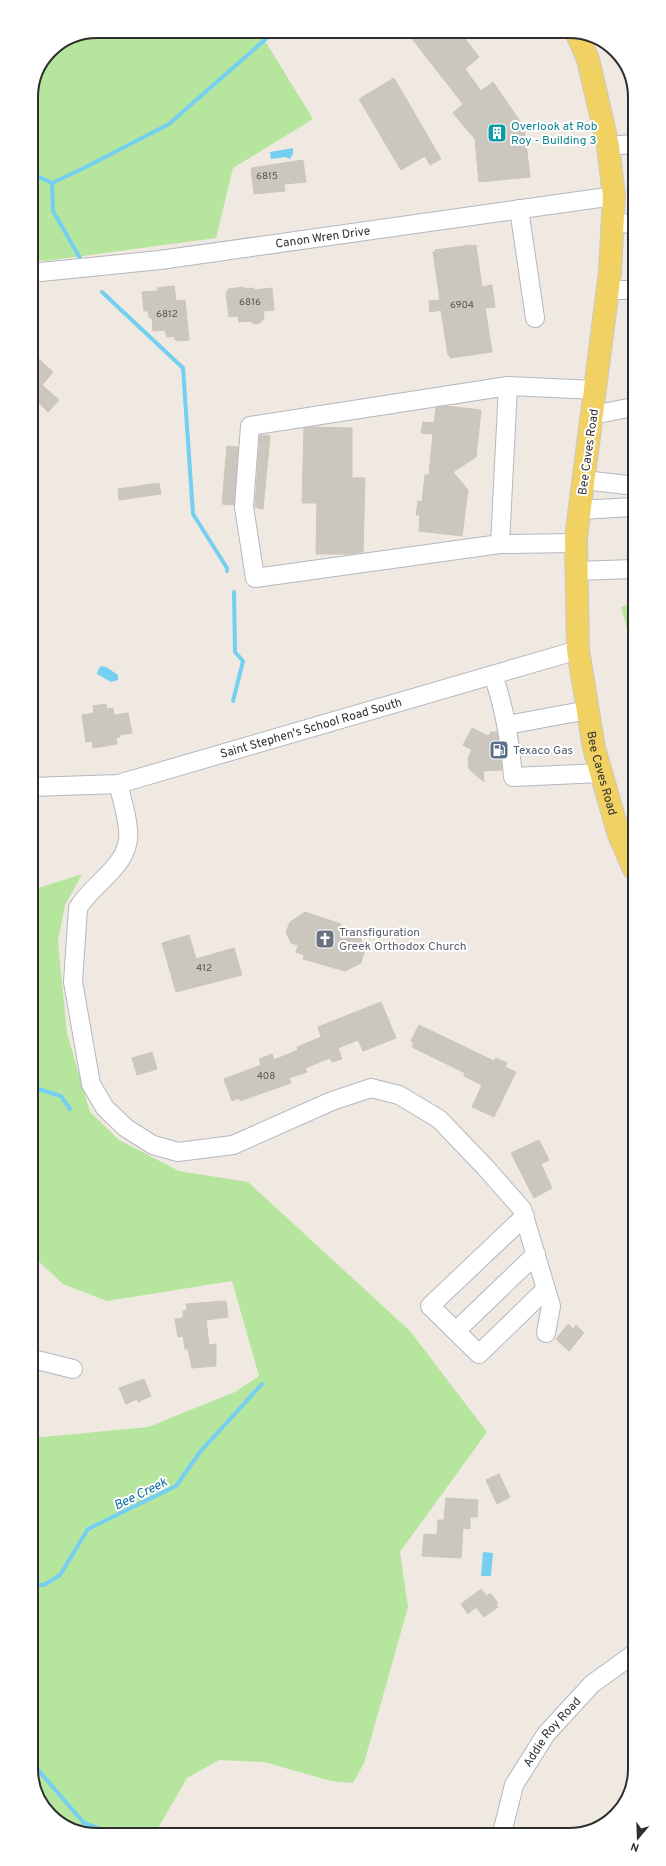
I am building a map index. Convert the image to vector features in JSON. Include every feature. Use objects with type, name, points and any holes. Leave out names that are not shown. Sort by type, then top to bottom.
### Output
[{"type":"main road","name":"Bee Caves Road","points":[[579,39],[588,59],[608,146],[614,196],[623,223],[608,290],[576,543],[578,650],[594,748],[619,835],[628,855]]},
{"type":"street","points":[[608,146],[628,144]]},
{"type":"street","name":"Canon Wren Drive","points":[[38,272],[160,260],[614,196]]},
{"type":"street","points":[[519,209],[535,318]]},
{"type":"street","points":[[608,290],[628,290]]},
{"type":"street","points":[[576,543],[500,544],[255,578],[244,507],[250,426],[508,386],[596,390]]},
{"type":"street","points":[[500,544],[508,386]]},
{"type":"street","points":[[593,415],[628,408]]},
{"type":"street","points":[[584,480],[628,485]]},
{"type":"street","points":[[580,510],[628,507]]},
{"type":"street","points":[[577,571],[628,569]]},
{"type":"street","name":"Saint Stephen's School Road South","points":[[38,786],[118,784],[578,650]]},
{"type":"street","points":[[493,675],[501,697],[507,725],[513,777],[602,773]]},
{"type":"street","points":[[507,725],[588,710]]},
{"type":"street","points":[[118,784],[129,831],[127,843],[124,854],[117,864],[83,899],[78,908],[73,982],[91,1084],[105,1108],[126,1128],[153,1145],[178,1152],[233,1145],[332,1102],[371,1088],[398,1095],[439,1119],[522,1209],[551,1306],[546,1333]]},
{"type":"street","points":[[525,1216],[430,1306],[479,1354],[546,1289]]},
{"type":"street","points":[[456,1331],[536,1254]]},
{"type":"street","points":[[38,1360],[73,1369]]},
{"type":"street","name":"Addie Roy Road","points":[[503,1828],[514,1785],[546,1734],[592,1684],[628,1658]]},
{"type":"green space","points":[[263,38],[313,119],[233,168],[216,238],[45,261],[38,260],[38,97],[39,85],[42,74],[55,55],[74,42],[85,39]]},
{"type":"green space","points":[[628,605],[628,632],[621,607]]},
{"type":"green space","points":[[82,874],[65,905],[58,941],[67,1033],[90,1112],[119,1140],[179,1171],[248,1182],[410,1331],[487,1432],[400,1552],[408,1607],[364,1763],[353,1783],[331,1781],[264,1762],[219,1760],[187,1778],[158,1828],[93,1828],[74,1824],[61,1816],[53,1808],[42,1792],[38,1769],[38,1438],[148,1427],[235,1392],[259,1376],[232,1281],[107,1301],[63,1284],[38,1261],[38,888]]},
{"type":"water","points":[[293,148],[293,154],[290,159],[285,157],[271,159],[270,152]]},
{"type":"water","points":[[101,666],[106,667],[118,675],[118,680],[111,682],[97,674]]},
{"type":"water","points":[[483,1552],[493,1553],[491,1576],[481,1576]]},
{"type":"building","name":"Overlook at Rob Roy - Building 3","points":[[411,38],[464,38],[479,57],[465,69],[481,91],[493,82],[524,127],[530,177],[479,182],[475,139],[453,113],[463,104]]},
{"type":"building","points":[[394,78],[441,159],[430,165],[425,156],[401,170],[359,99]]},
{"type":"building","points":[[303,160],[306,182],[284,184],[285,191],[254,194],[252,168]]},
{"type":"building","points":[[476,245],[482,287],[492,285],[495,307],[485,308],[492,352],[450,358],[450,355],[448,355],[441,310],[430,312],[429,301],[440,300],[433,252],[435,252],[435,250]]},
{"type":"building","points":[[174,286],[176,301],[185,300],[189,340],[177,341],[177,339],[175,340],[174,336],[167,337],[165,330],[153,331],[152,318],[149,318],[148,311],[144,311],[142,292],[158,291],[157,288]]},
{"type":"building","points":[[244,287],[244,289],[254,288],[254,290],[272,288],[274,310],[263,311],[264,319],[260,323],[254,324],[250,321],[239,322],[238,316],[229,317],[226,292],[228,292],[228,289]]},
{"type":"building","points":[[38,358],[53,372],[42,385],[59,400],[48,412],[38,402]]},
{"type":"building","points":[[445,406],[481,410],[476,457],[453,472],[468,490],[462,536],[419,531],[420,515],[416,515],[418,501],[422,502],[425,475],[429,475],[433,434],[421,433],[423,422],[434,423],[436,408]]},
{"type":"building","points":[[304,428],[352,428],[352,478],[365,478],[363,552],[350,554],[316,554],[317,503],[302,503]]},
{"type":"building","points":[[260,435],[270,436],[263,509],[255,507]]},
{"type":"building","points":[[227,446],[238,447],[234,505],[222,504]]},
{"type":"building","points":[[159,483],[161,494],[119,500],[118,489]]},
{"type":"building","points":[[106,704],[107,709],[113,708],[114,715],[128,713],[132,733],[120,735],[120,737],[116,738],[117,744],[93,748],[92,741],[86,742],[82,715],[94,713],[93,706]]},
{"type":"building","points":[[472,728],[488,736],[491,732],[497,732],[502,770],[483,771],[484,782],[469,769],[468,758],[472,750],[463,745]]},
{"type":"building","name":"Transfiguration Greek Orthodox Church","points":[[305,912],[341,924],[340,926],[358,932],[365,949],[361,963],[345,971],[303,959],[304,955],[296,952],[298,945],[291,943],[286,932],[290,922]]},
{"type":"building","points":[[189,935],[196,959],[234,948],[242,975],[176,992],[162,943]]},
{"type":"building","points":[[381,1002],[396,1038],[363,1051],[358,1040],[338,1048],[342,1059],[332,1062],[330,1058],[305,1068],[307,1072],[289,1078],[291,1083],[240,1101],[239,1098],[232,1101],[224,1079],[261,1065],[259,1059],[272,1054],[274,1060],[298,1050],[297,1047],[321,1037],[318,1027]]},
{"type":"building","points":[[419,1025],[494,1061],[496,1058],[507,1063],[505,1067],[516,1072],[494,1117],[472,1107],[482,1085],[464,1076],[465,1073],[412,1047],[414,1043],[411,1041]]},
{"type":"building","points":[[152,1052],[157,1069],[137,1075],[132,1058]]},
{"type":"building","points":[[539,1140],[549,1160],[541,1164],[552,1188],[534,1198],[511,1153]]},
{"type":"building","points":[[226,1301],[228,1317],[206,1320],[209,1345],[216,1344],[216,1366],[192,1368],[188,1349],[185,1349],[183,1336],[178,1337],[175,1319],[183,1318],[183,1311],[187,1310],[186,1304]]},
{"type":"building","points":[[568,1324],[573,1329],[576,1325],[584,1333],[569,1351],[556,1339]]},
{"type":"building","points":[[144,1379],[151,1396],[138,1402],[137,1399],[126,1404],[119,1388]]},
{"type":"building","points":[[499,1474],[510,1497],[497,1504],[486,1480]]},
{"type":"building","points":[[446,1498],[478,1500],[477,1517],[470,1517],[470,1529],[463,1528],[461,1558],[422,1556],[424,1534],[437,1535],[438,1520],[444,1520]]},
{"type":"building","points":[[481,1589],[487,1596],[490,1593],[498,1603],[496,1604],[498,1607],[484,1617],[476,1607],[468,1614],[461,1604]]},
{"type":"waterway","points":[[52,183],[169,124],[267,38]]},
{"type":"waterway","points":[[38,176],[52,183],[53,211],[80,258]]},
{"type":"waterway","points":[[102,292],[183,368],[193,514],[227,568],[227,571]]},
{"type":"waterway","points":[[233,701],[243,661],[235,652],[234,592]]},
{"type":"waterway","points":[[38,1089],[61,1096],[70,1109]]},
{"type":"waterway","name":"Bee Creek","points":[[38,1585],[44,1585],[60,1575],[88,1529],[176,1486],[200,1452],[262,1384]]},
{"type":"waterway","points":[[38,1770],[84,1823],[98,1828]]},
{"type":"place","name":"Overlook at Rob Roy - Building 3","points":[[497,133]]},
{"type":"place","name":"Texaco Gas","points":[[499,750]]},
{"type":"place","name":"Transfiguration Greek Orthodox Church","points":[[325,939]]}]
